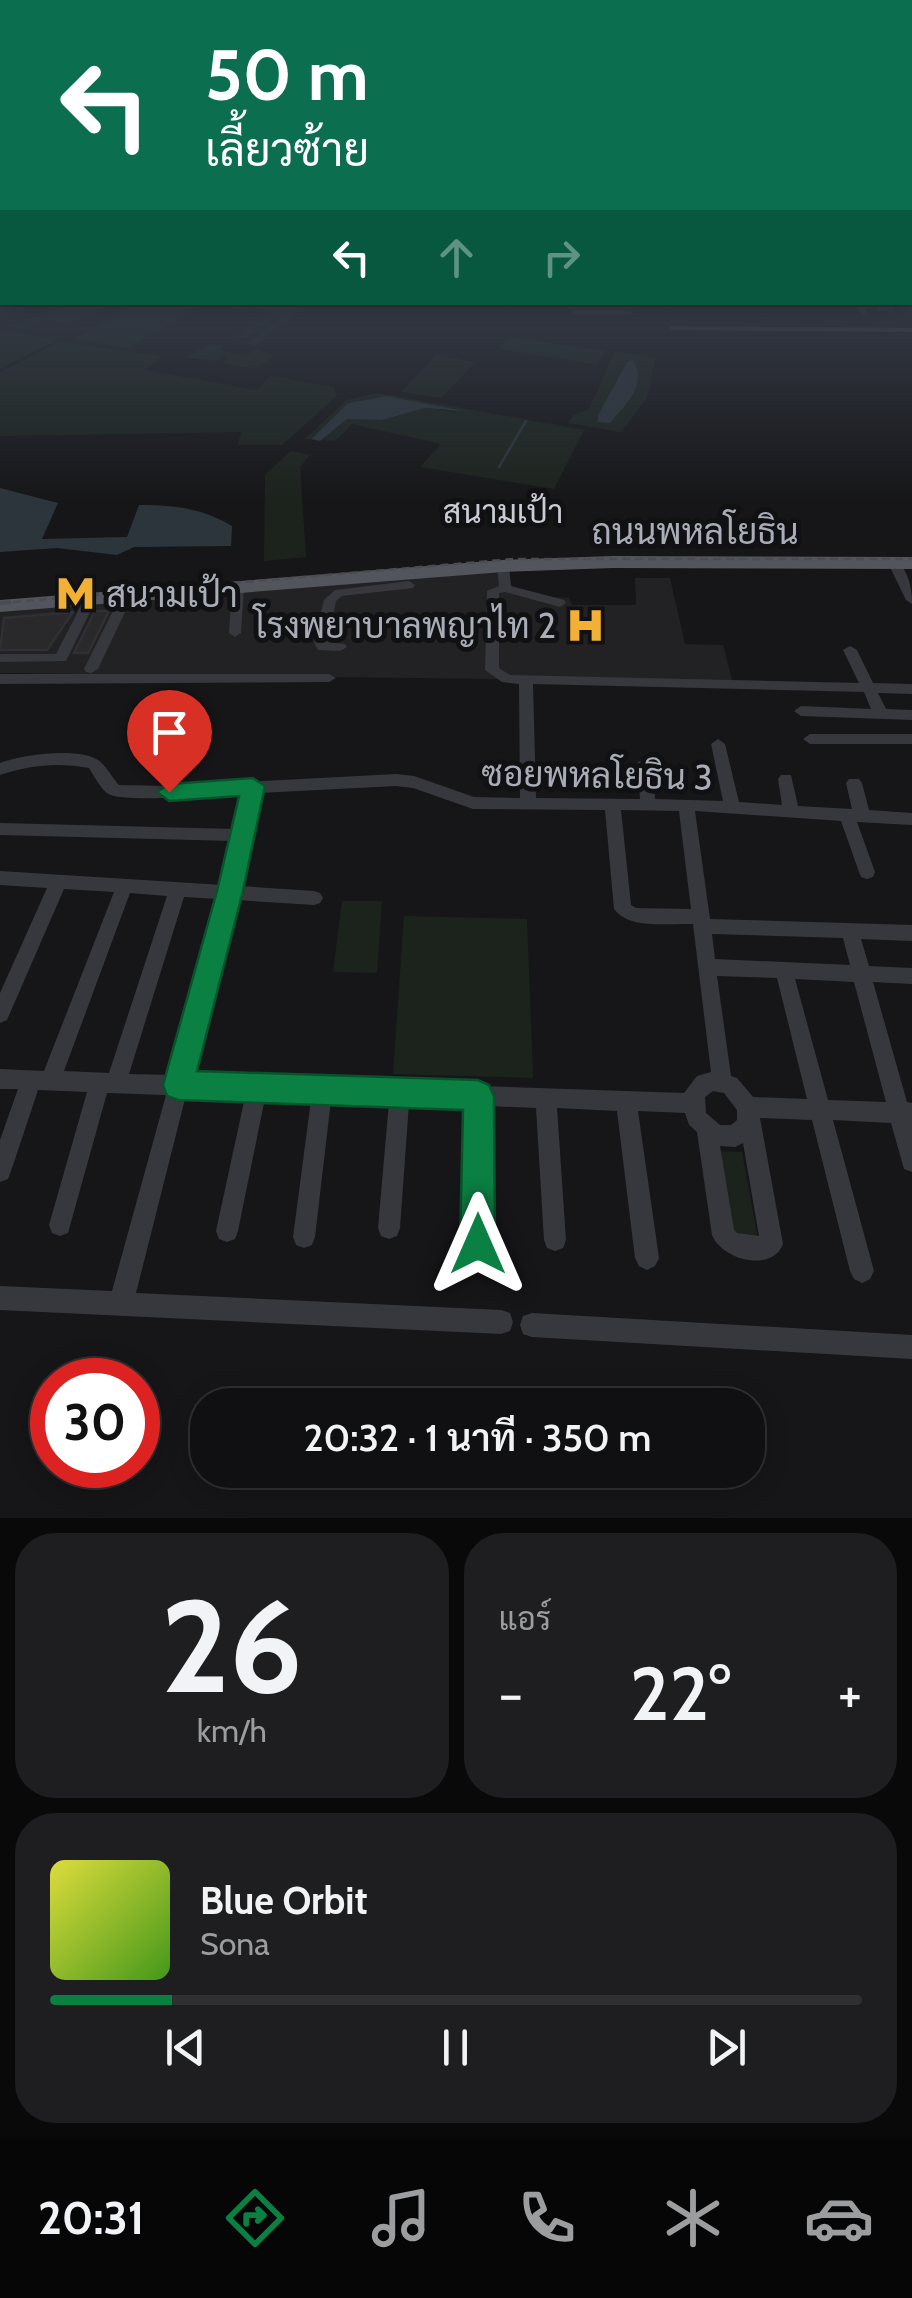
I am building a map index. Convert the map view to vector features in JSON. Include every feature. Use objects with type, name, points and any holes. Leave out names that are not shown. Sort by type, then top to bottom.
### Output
[{"type":"main road","name":"ถนนพหลโยธิน","points":[[0,590],[250,580],[409,584],[503,566],[912,548]]},
{"type":"main road","name":"ถนนพหลโยธิน","points":[[0,606],[508,552],[765,556],[903,563]]},
{"type":"street","points":[[903,563],[912,600]]},
{"type":"street","points":[[503,566],[505,588]]},
{"type":"street","points":[[235,632],[250,580]]},
{"type":"street","points":[[340,648],[323,647],[321,642],[330,600],[339,593],[409,584]]},
{"type":"street","points":[[560,603],[530,598],[505,588],[493,591],[492,670],[507,679],[526,681],[912,689]]},
{"type":"street","points":[[91,669],[126,595]]},
{"type":"street","points":[[0,658],[60,658],[91,598]]},
{"type":"street","points":[[850,650],[881,714]]},
{"type":"street","points":[[0,679],[329,678]]},
{"type":"street","points":[[526,681],[528,803]]},
{"type":"street","points":[[801,711],[912,715]]},
{"type":"street","points":[[810,739],[912,739]]},
{"type":"street","points":[[718,744],[732,808]]},
{"type":"street","name":"ซอยพหลโยธิน 3","points":[[0,769],[29,759],[85,762],[94,764],[112,789],[119,791],[396,780],[414,782],[472,803],[686,806],[912,818]]},
{"type":"street","points":[[645,762],[648,805]]},
{"type":"street","points":[[786,779],[791,812]]},
{"type":"street","points":[[854,783],[855,815],[867,872]]},
{"type":"street","points":[[121,1304],[230,891],[253,786]]},
{"type":"street","points":[[612,804],[623,909],[634,915],[912,932]]},
{"type":"street","points":[[686,806],[722,1082]]},
{"type":"street","points":[[0,829],[243,835]]},
{"type":"street","points":[[0,878],[314,898]]},
{"type":"street","points":[[0,1014],[59,881]]},
{"type":"street","points":[[0,1171],[125,885]]},
{"type":"street","points":[[60,1226],[178,888]]},
{"type":"street","points":[[850,931],[905,1113],[912,1161]]},
{"type":"street","points":[[707,967],[912,976]]},
{"type":"street","points":[[784,971],[862,1272]]},
{"type":"street","points":[[0,1079],[692,1103]]},
{"type":"street","points":[[707,1130],[723,1235],[731,1244],[767,1249],[772,1244],[749,1112],[738,1091],[722,1082],[704,1083],[694,1094],[696,1118],[707,1130],[726,1137],[742,1132],[749,1112]]},
{"type":"street","points":[[227,1231],[257,1088]]},
{"type":"street","points":[[304,1238],[322,1090]]},
{"type":"street","points":[[389,1228],[400,1093]]},
{"type":"street","points":[[478,1096],[478,1244]]},
{"type":"street","points":[[546,1098],[555,1240]]},
{"type":"street","points":[[626,1100],[647,1258]]},
{"type":"street","points":[[749,1112],[905,1113]]},
{"type":"street","points":[[0,1298],[501,1322]]},
{"type":"street","points":[[532,1324],[912,1347]]},
{"type":"shaded area","points":[[0,361],[16,361],[0,369]]},
{"type":"shaded area","points":[[22,361],[157,361],[145,370],[256,390],[271,376],[334,387],[337,396],[282,445],[238,445],[241,432],[0,436],[0,372]]},
{"type":"shaded area","points":[[225,361],[267,361],[255,369],[222,363]]},
{"type":"shaded area","points":[[430,361],[475,362],[442,398],[401,392]]},
{"type":"shaded area","points":[[611,361],[655,361],[647,398],[621,432],[568,423],[573,415],[589,409]]},
{"type":"shaded area","points":[[628,361],[633,361],[637,369],[637,386],[610,423],[598,422],[598,415]]},
{"type":"shaded area","points":[[384,394],[584,430],[554,489],[420,467],[441,444],[352,424],[335,441],[305,439],[346,400]],"holes":[[[386,396],[460,413],[425,408],[382,420],[347,419],[311,438],[348,403]]]},
{"type":"shaded area","points":[[386,396],[464,411],[425,408],[382,420],[347,419],[320,441],[311,439],[348,403]]},
{"type":"shaded area","points":[[291,451],[310,455],[300,467],[306,557],[264,561],[265,475]]},
{"type":"shaded area","points":[[0,488],[58,503],[42,539],[127,537],[139,505],[152,505],[187,509],[221,520],[232,526],[231,546],[134,547],[117,555],[57,548],[0,552]]},
{"type":"shaded area","points":[[509,571],[508,585],[527,595],[569,598],[572,605],[636,605],[635,578],[670,578],[685,644],[723,645],[734,687],[494,679],[0,673],[0,610]]},
{"type":"shaded area","points":[[342,901],[382,901],[377,973],[333,972]]},
{"type":"shaded area","points":[[404,916],[527,919],[533,1078],[393,1074]]},
{"type":"shaded area","points":[[713,1151],[742,1152],[760,1250],[729,1248]]},
{"type":"building","points":[[95,611],[109,611],[88,653],[74,653]]},
{"type":"building","points":[[73,612],[47,650],[0,650],[4,618]]},
{"type":"waterway","points":[[499,467],[526,421]]},
{"type":"railway","points":[[13,602],[0,603],[514,559],[912,559]]},
{"type":"place","name":"สนามเป้า","points":[[76,594]]},
{"type":"place","name":"โรงพยาบาลพญาไท 2","points":[[586,625]]},
{"type":"district","name":"สนามเป้า","points":[[503,511]]},
{"type":"route","points":[[169,792],[253,786],[230,891],[178,1085],[478,1096],[478,1244]]}]
